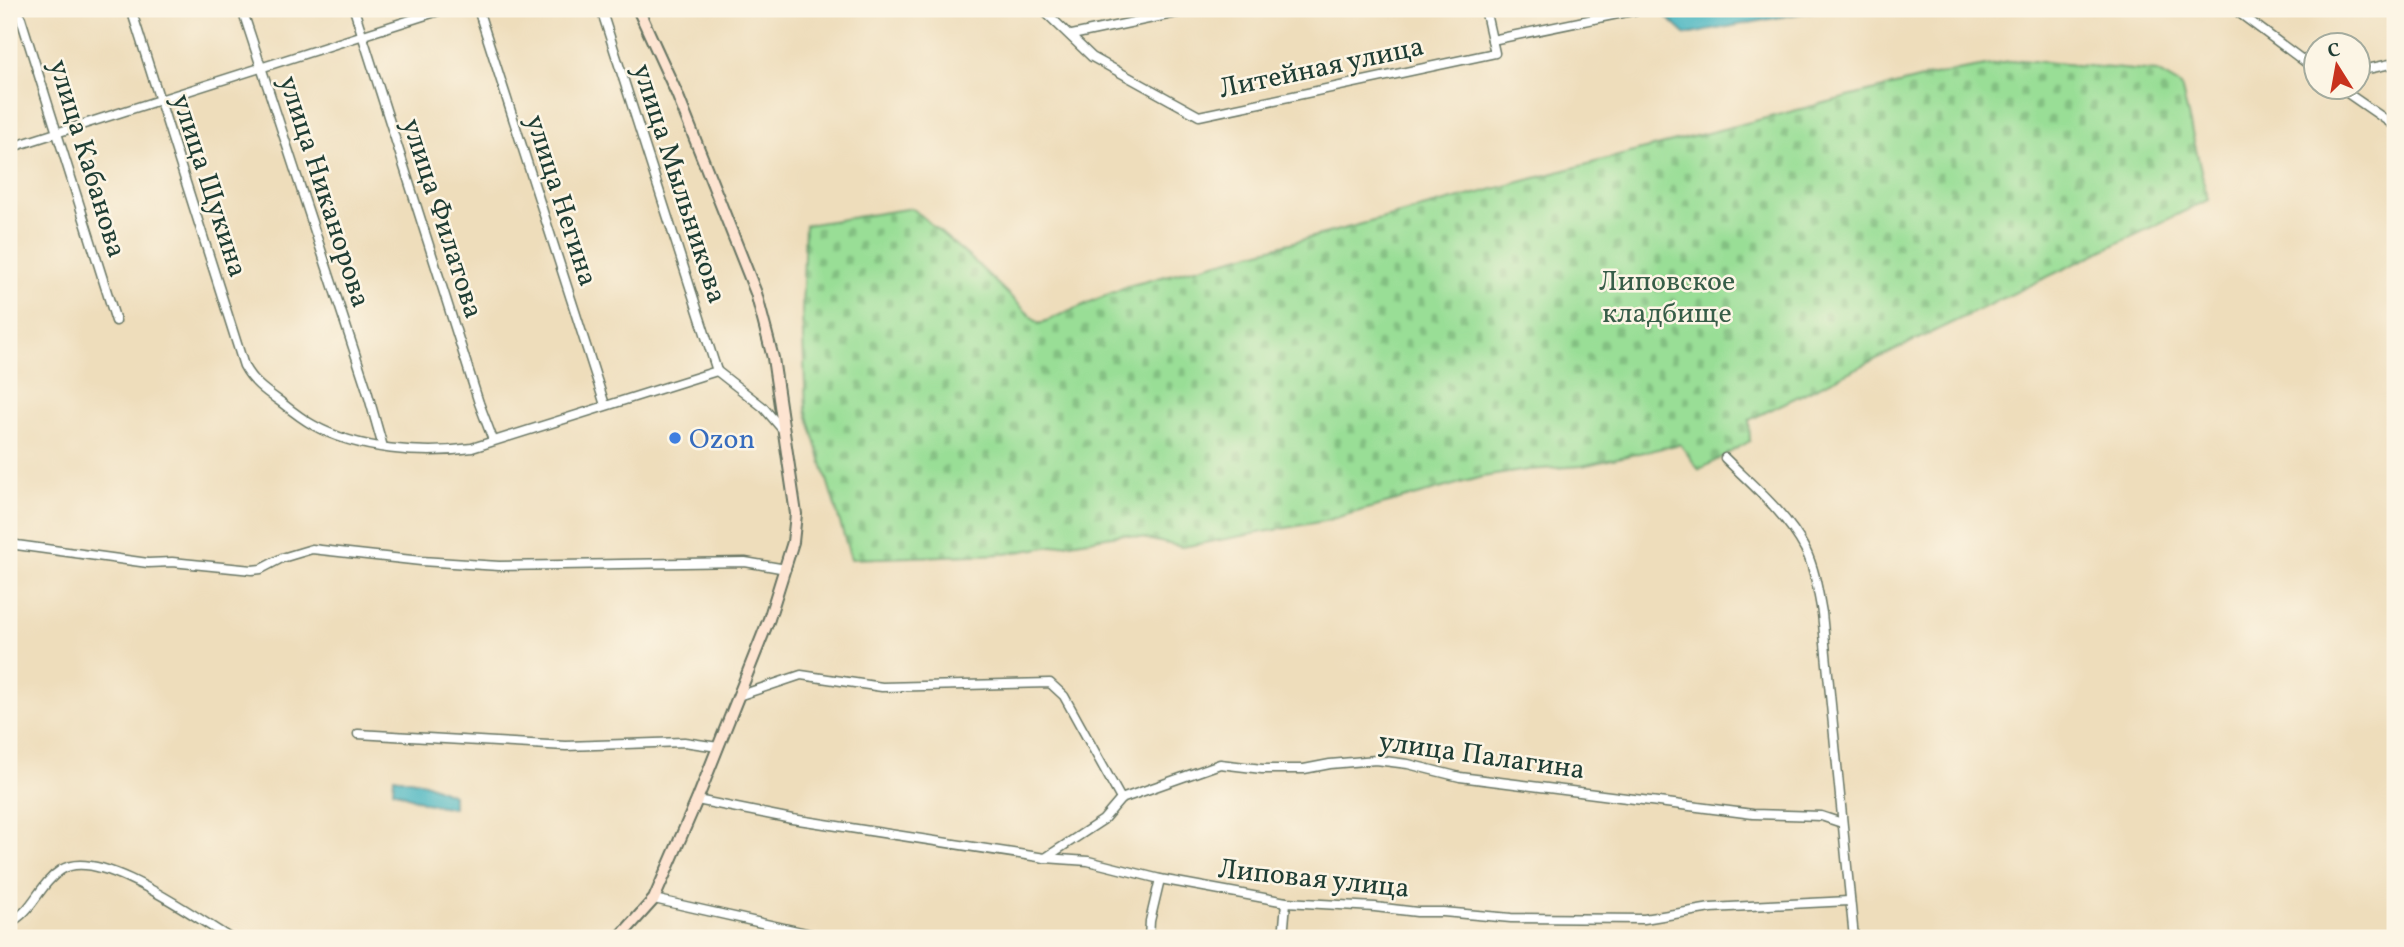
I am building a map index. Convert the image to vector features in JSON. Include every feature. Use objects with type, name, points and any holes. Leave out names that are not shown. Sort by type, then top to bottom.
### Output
[{"type":"street","name":"улица Кабанова","points":[[18,9],[116,321]]},
{"type":"street","name":"улица Щукина","points":[[131,9],[248,374],[262,389],[315,426],[383,447]]},
{"type":"street","name":"улица Никанорова","points":[[242,9],[366,387],[383,447]]},
{"type":"street","name":"улица Филатова","points":[[354,9],[479,403],[494,440]]},
{"type":"street","points":[[9,148],[445,9]]},
{"type":"street","name":"улица Негина","points":[[478,9],[605,405]]},
{"type":"street","name":"улица Мыльникова","points":[[601,9],[717,370]]},
{"type":"street","points":[[618,938],[637,914],[654,899],[697,800],[786,569],[796,514],[767,329],[744,258],[677,94],[638,9]]},
{"type":"street","points":[[1042,9],[1072,35],[1196,9]]},
{"type":"street","points":[[1485,9],[1492,40],[1642,9]]},
{"type":"street","points":[[2234,9],[2302,60]]},
{"type":"street","name":"Литейная улица","points":[[1072,35],[1092,57],[1199,116],[1494,53],[1492,40]]},
{"type":"street","points":[[2372,68],[2395,63]]},
{"type":"street","points":[[2360,102],[2395,126]]},
{"type":"street","points":[[383,447],[442,451],[472,447],[717,370],[763,407],[784,431]]},
{"type":"street","points":[[763,407],[780,402]]},
{"type":"street","points":[[1725,458],[1789,525],[1806,552],[1815,575],[1822,613],[1854,938]]},
{"type":"street","points":[[9,544],[148,563],[183,563],[238,569],[261,569],[282,558],[312,549],[461,564],[550,566],[745,562],[786,569]]},
{"type":"street","points":[[738,696],[801,675],[882,687],[1050,683],[1064,696],[1121,799]]},
{"type":"street","points":[[358,734],[566,746],[684,742],[718,747]]},
{"type":"street","name":"улица Палагина","points":[[1045,858],[1103,820],[1121,799],[1220,764],[1262,769],[1304,769],[1377,760],[1408,764],[1460,778],[1752,814],[1821,816],[1842,823]]},
{"type":"street","name":"Липовая улица","points":[[697,800],[792,819],[1045,858],[1088,861],[1160,879],[1286,902],[1502,918],[1619,919],[1679,915],[1711,908],[1849,901]]},
{"type":"street","points":[[9,923],[25,912],[57,872],[73,864],[82,864],[103,867],[124,875],[230,938]]},
{"type":"street","points":[[1149,938],[1150,921],[1160,879]]},
{"type":"street","points":[[654,899],[829,938]]},
{"type":"street","points":[[1283,938],[1286,902]]},
{"type":"green space","name":"Липовское кладбище","points":[[2020,60],[2157,72],[2181,86],[2208,200],[1749,420],[1750,441],[1699,470],[1680,444],[1582,466],[1482,477],[1324,521],[1182,547],[1124,534],[1005,554],[851,559],[806,410],[802,312],[805,225],[912,208],[975,262],[1039,324],[1128,286],[1934,75]]},
{"type":"water","points":[[1658,9],[1823,9],[1686,35]]},
{"type":"water","points":[[394,777],[425,783],[453,795],[453,808],[425,803],[393,790]]},
{"type":"place","name":"Ozon","points":[[675,438]]}]
